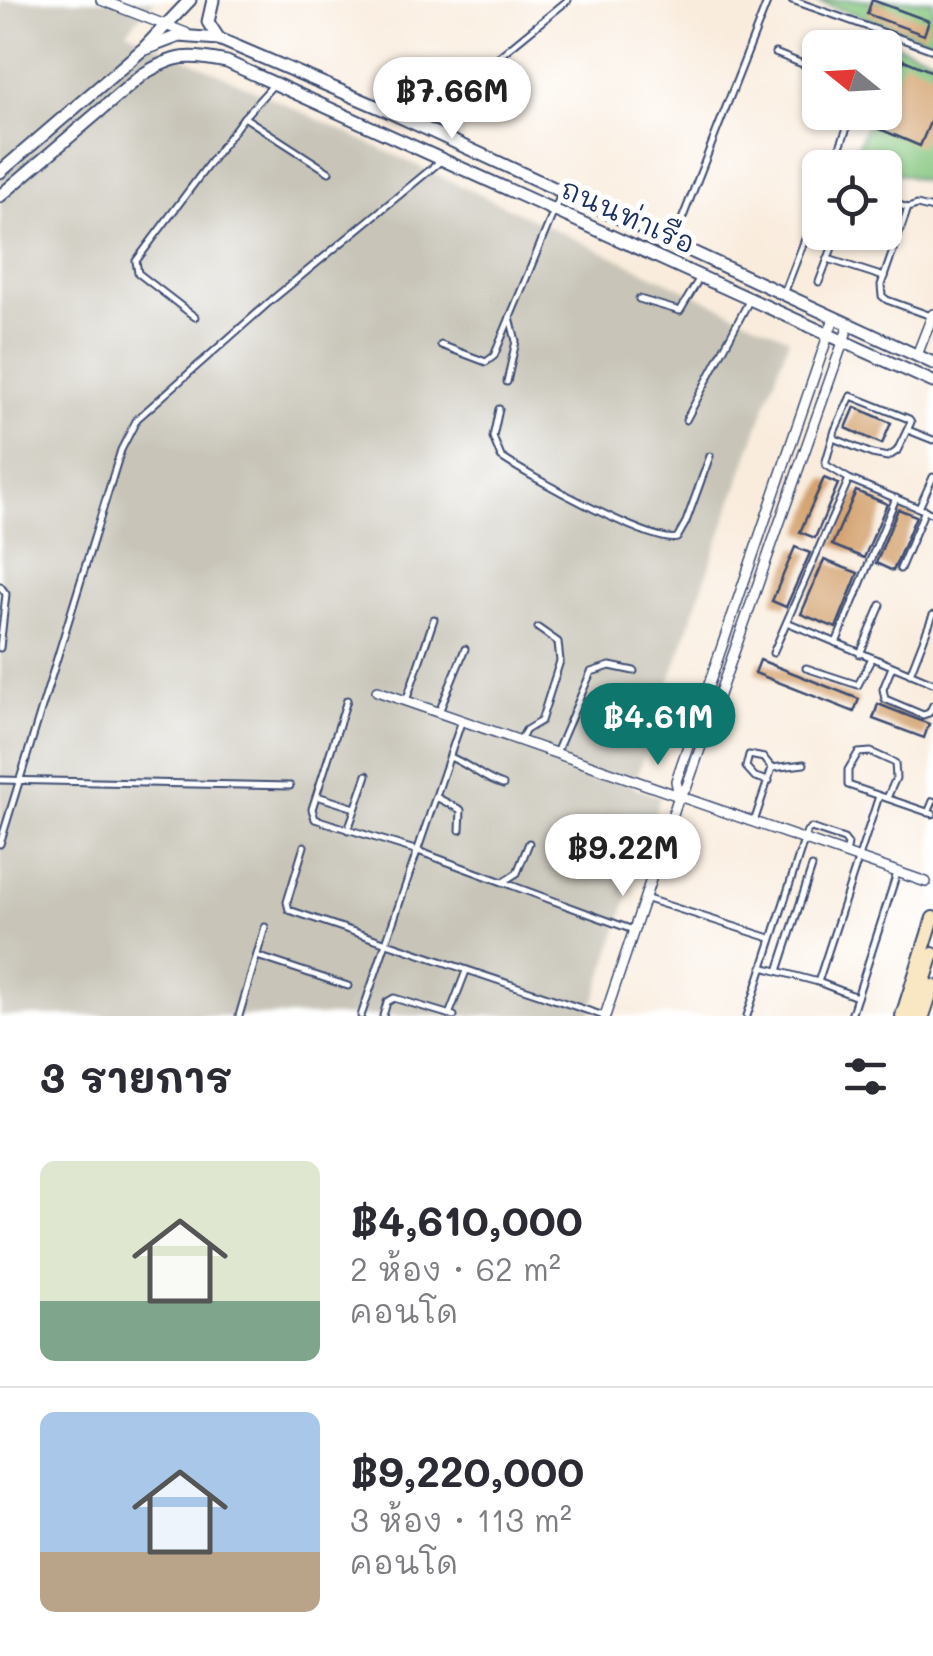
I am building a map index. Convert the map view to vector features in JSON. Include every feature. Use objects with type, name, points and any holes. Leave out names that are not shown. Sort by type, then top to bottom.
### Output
[{"type":"main road","points":[[902,1016],[933,918]]},
{"type":"main road","points":[[913,1016],[933,954]]},
{"type":"main road","points":[[923,1016],[933,986]]},
{"type":"street","points":[[142,50],[190,0]]},
{"type":"street","points":[[213,0],[208,22],[219,39]]},
{"type":"street","points":[[106,1],[164,27],[193,35]]},
{"type":"street","name":"ถนนท่าเรือ","points":[[0,172],[142,50],[180,36],[219,39],[416,124],[933,362]]},
{"type":"street","name":"ถนนท่าเรือ","points":[[0,196],[142,75],[164,61],[197,56],[227,62],[933,382]]},
{"type":"street","points":[[917,355],[933,315]]},
{"type":"street","points":[[679,796],[676,781],[834,318]]},
{"type":"street","points":[[604,1016],[679,796],[687,786],[850,325]]},
{"type":"street","points":[[377,691],[926,882]]},
{"type":"lane","points":[[416,124],[568,0]]},
{"type":"lane","points":[[673,243],[768,0]]},
{"type":"lane","points":[[792,0],[933,50]]},
{"type":"lane","points":[[775,53],[802,64]]},
{"type":"lane","points":[[195,316],[138,273],[136,261],[274,84]]},
{"type":"lane","points":[[244,118],[328,172]]},
{"type":"lane","points":[[0,844],[121,450],[136,420],[442,160]]},
{"type":"lane","points":[[441,345],[489,361],[494,356],[563,192]]},
{"type":"lane","points":[[902,206],[933,209]]},
{"type":"lane","points":[[908,208],[881,293],[887,300],[933,315]]},
{"type":"lane","points":[[784,294],[802,247]]},
{"type":"lane","points":[[818,282],[832,250]]},
{"type":"lane","points":[[828,260],[884,277]]},
{"type":"lane","points":[[639,299],[680,311],[701,276]]},
{"type":"lane","points":[[686,420],[750,298]]},
{"type":"lane","points":[[507,382],[516,341],[510,317]]},
{"type":"lane","points":[[833,438],[888,457],[897,451],[909,419],[852,396],[833,438],[826,464],[933,514]]},
{"type":"lane","points":[[499,408],[493,437],[501,457],[612,518],[666,540],[676,538],[686,522],[710,456]]},
{"type":"lane","points":[[908,430],[933,440]]},
{"type":"lane","points":[[900,569],[933,477]]},
{"type":"lane","points":[[773,654],[849,478]]},
{"type":"lane","points":[[836,643],[896,498]]},
{"type":"lane","points":[[0,586],[6,594],[0,648]]},
{"type":"lane","points":[[860,654],[881,604]]},
{"type":"lane","points":[[910,674],[933,615]]},
{"type":"lane","points":[[406,701],[434,619]]},
{"type":"lane","points":[[789,623],[933,683]]},
{"type":"lane","points":[[520,740],[526,730],[541,721],[560,660],[558,642],[538,628]]},
{"type":"lane","points":[[440,712],[465,649]]},
{"type":"lane","points":[[806,668],[858,685],[872,658]]},
{"type":"lane","points":[[556,753],[592,672],[610,666],[634,672]]},
{"type":"lane","points":[[892,668],[883,688],[886,699],[923,715],[929,714],[933,705]]},
{"type":"lane","points":[[347,700],[312,809],[315,819],[418,851],[633,930]]},
{"type":"lane","points":[[361,1016],[462,720]]},
{"type":"lane","points":[[888,798],[896,778],[896,763],[870,752],[858,753],[852,758],[848,785],[931,814],[933,801]]},
{"type":"lane","points":[[754,822],[769,781],[772,768],[767,759],[752,754],[746,763],[749,773],[769,781]]},
{"type":"lane","points":[[450,757],[486,780],[503,785]]},
{"type":"lane","points":[[772,768],[804,764]]},
{"type":"lane","points":[[348,830],[367,775]]},
{"type":"lane","points":[[0,780],[290,786]]},
{"type":"lane","points":[[316,796],[355,808]]},
{"type":"lane","points":[[436,796],[461,810],[460,830]]},
{"type":"lane","points":[[818,982],[879,796]]},
{"type":"lane","points":[[748,1016],[804,840]]},
{"type":"lane","points":[[503,882],[517,873],[528,843]]},
{"type":"lane","points":[[304,846],[287,902],[289,910],[604,1016]]},
{"type":"lane","points":[[778,971],[812,867]]},
{"type":"lane","points":[[851,1016],[897,873]]},
{"type":"lane","points":[[644,898],[770,938]]},
{"type":"lane","points":[[239,1016],[266,927]]},
{"type":"lane","points":[[257,956],[348,986]]},
{"type":"lane","points":[[762,966],[858,997]]},
{"type":"lane","points":[[383,1016],[388,1002],[394,998],[452,1015],[466,970]]},
{"type":"shaded area","points":[[0,0],[155,0],[127,31],[789,338],[633,787],[660,797],[590,1016],[0,1016]]},
{"type":"green space","points":[[814,0],[933,0],[933,41]]},
{"type":"green space","points":[[902,47],[933,58],[933,183],[902,175],[902,150],[856,150],[864,130],[902,130]]},
{"type":"building","points":[[872,0],[929,21],[924,35],[867,14]]},
{"type":"building","points":[[904,60],[933,72],[933,115],[920,146],[882,130],[902,130]]},
{"type":"building","points":[[855,407],[891,423],[882,444],[846,428]]},
{"type":"building","points":[[824,478],[838,484],[815,538],[800,532]]},
{"type":"building","points":[[856,491],[887,504],[864,558],[832,545]]},
{"type":"building","points":[[898,509],[916,516],[893,571],[876,563]]},
{"type":"building","points":[[795,547],[810,553],[786,607],[772,601]]},
{"type":"building","points":[[824,560],[858,573],[836,628],[801,614]]},
{"type":"building","points":[[760,660],[859,699],[854,712],[755,673]]},
{"type":"building","points":[[878,704],[929,724],[924,738],[873,719]]}]
